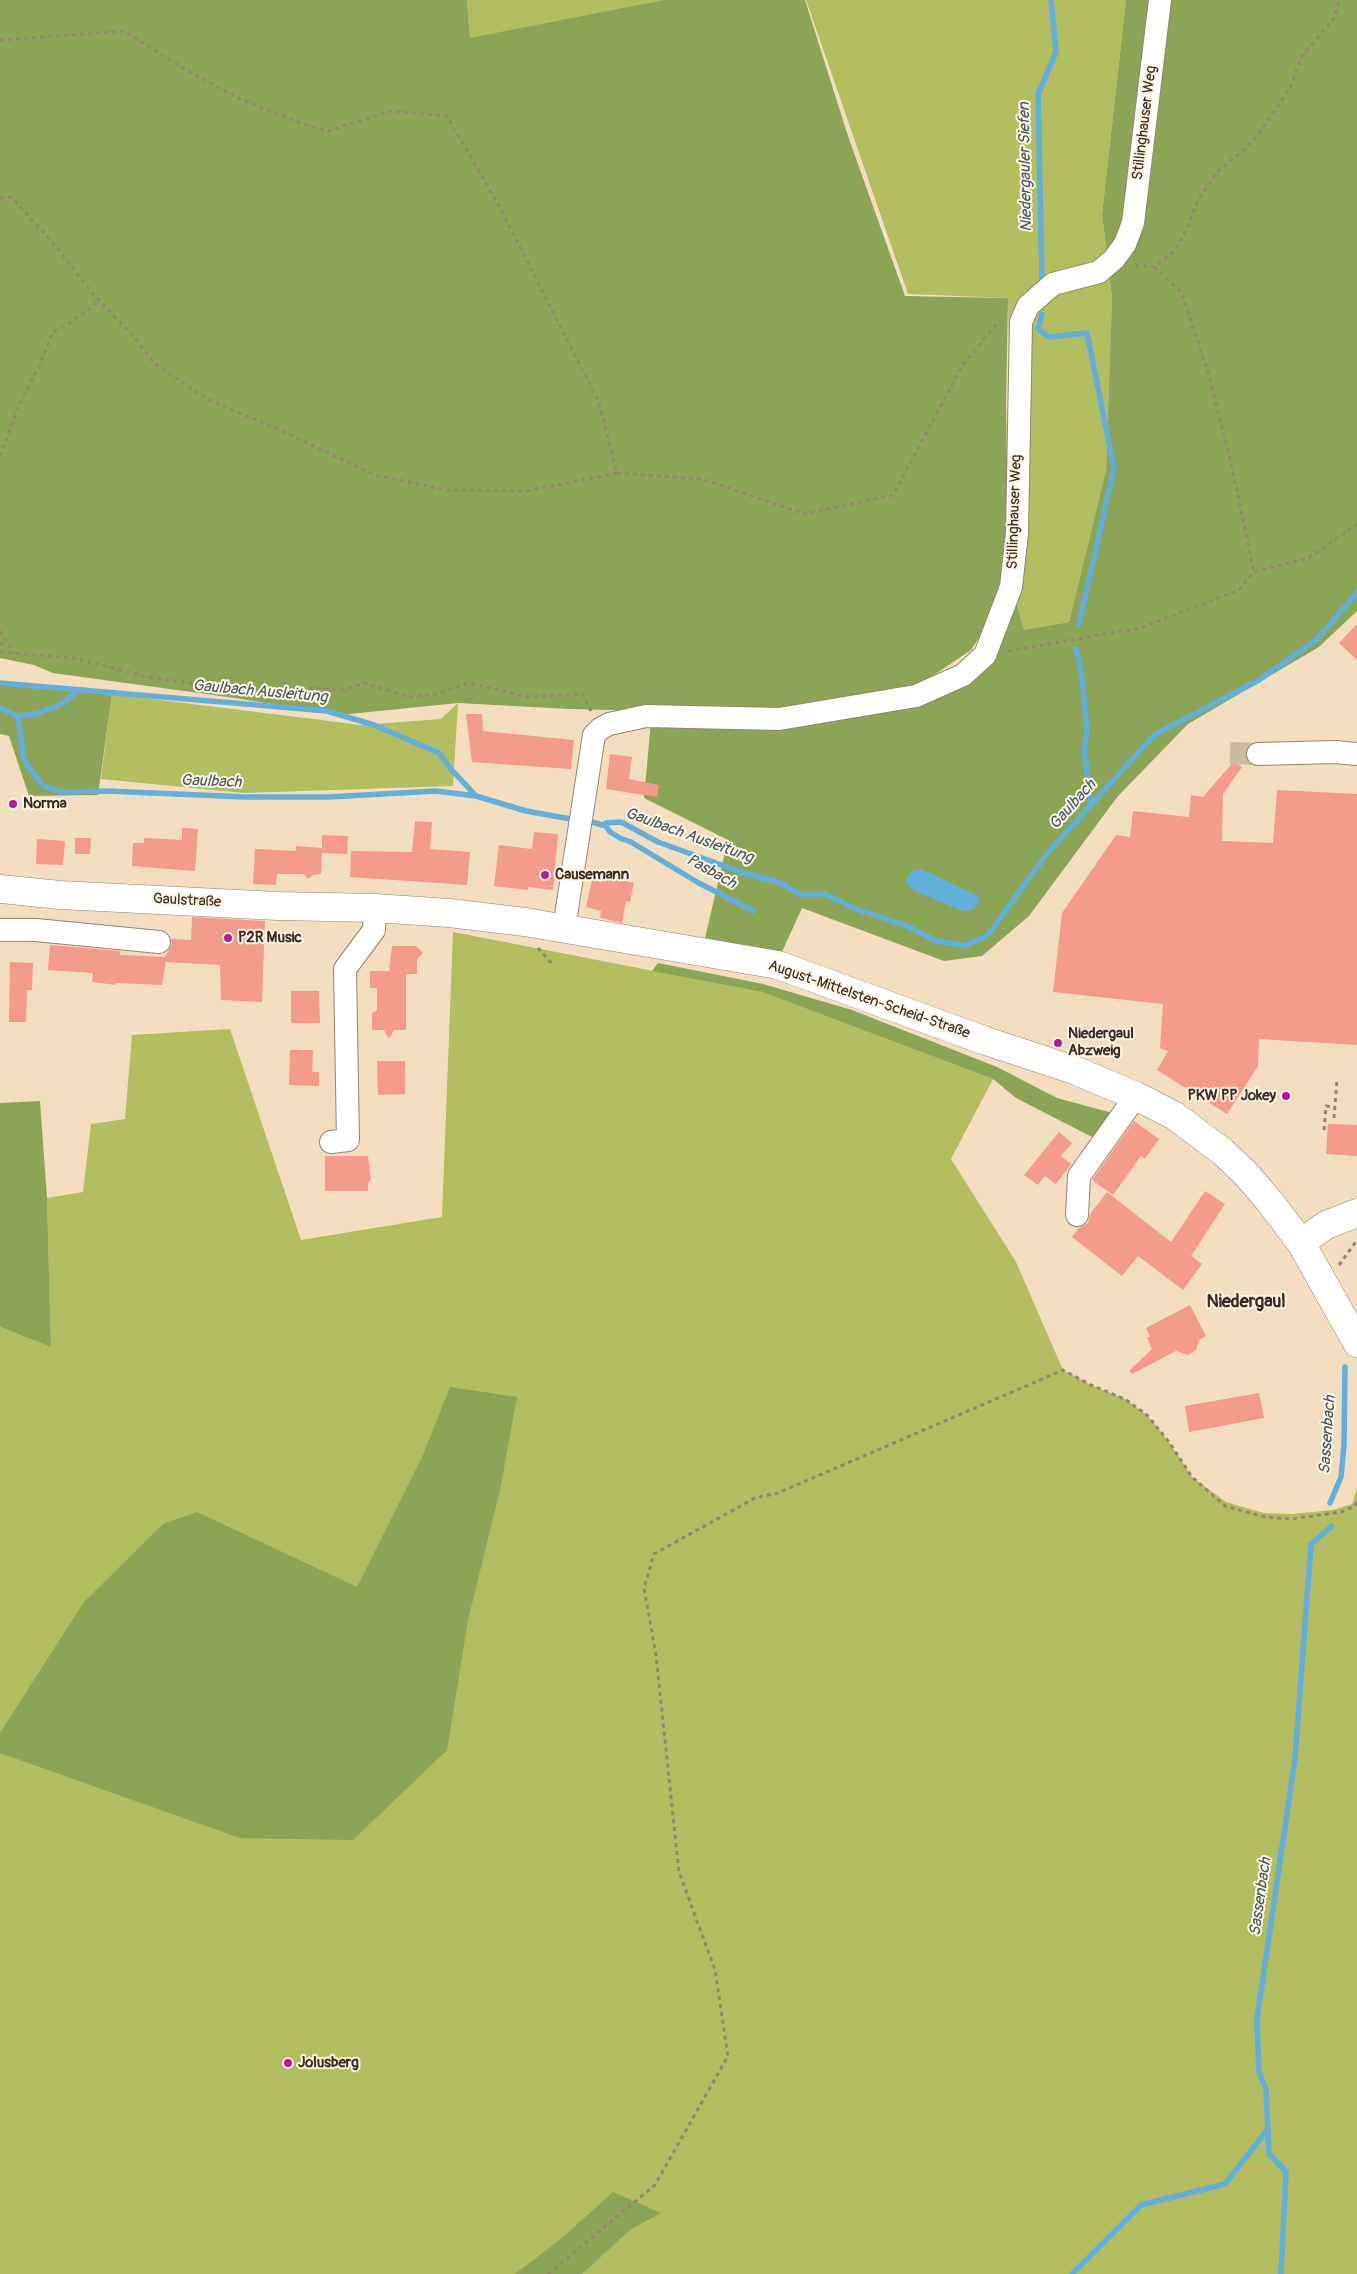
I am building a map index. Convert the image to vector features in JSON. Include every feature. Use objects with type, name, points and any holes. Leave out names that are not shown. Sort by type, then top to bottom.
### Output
[{"type":"main road","name":"Gaulstraße","points":[[0,890],[60,895],[278,906],[375,908],[449,913],[564,928]]},
{"type":"main road","name":"August-Mittelsten-Scheid-Straße","points":[[564,928],[778,966],[983,1040],[1074,1070],[1136,1096],[1175,1116],[1224,1152],[1270,1202],[1301,1243],[1357,1344]]},
{"type":"main road","points":[[1301,1243],[1326,1225],[1357,1213]]},
{"type":"street","name":"Stillinghauser Weg","points":[[600,729],[609,724],[646,716],[779,719],[916,696],[963,675],[985,655],[1011,587],[1017,533],[1020,322],[1028,306],[1053,284],[1099,272],[1118,254],[1125,244],[1133,223],[1160,0]]},
{"type":"street","points":[[564,928],[594,735],[600,729]]},
{"type":"street","points":[[1258,754],[1335,752],[1357,754]]},
{"type":"street","points":[[331,1142],[348,1140],[345,969],[374,930],[375,908]]},
{"type":"street","points":[[0,930],[36,930],[159,942]]},
{"type":"street","points":[[1077,1215],[1079,1176],[1136,1096]]},
{"type":"path","points":[[1154,267],[1174,252],[1187,228],[1198,200],[1218,171],[1245,149],[1281,103],[1290,88],[1302,56],[1335,17],[1336,8],[1342,0]]},
{"type":"path","points":[[0,40],[124,31],[183,68],[238,98],[300,123],[328,131],[392,111],[446,116],[499,206],[598,400],[617,473]]},
{"type":"path","points":[[0,198],[11,197],[50,239],[100,301],[134,337],[154,363],[207,399],[280,430],[375,476],[447,490],[526,491],[617,473],[702,479],[805,514],[893,495],[962,366],[1004,315],[1020,322]]},
{"type":"path","points":[[1118,254],[1133,265],[1154,267],[1181,292],[1208,372],[1232,467],[1254,572]]},
{"type":"path","points":[[0,456],[20,404],[53,332],[68,324],[100,301]]},
{"type":"path","points":[[985,655],[1140,628],[1239,590],[1254,572],[1309,558],[1357,524]]},
{"type":"path","points":[[0,631],[14,653]]},
{"type":"path","points":[[0,645],[4,642],[4,638]]},
{"type":"path","points":[[0,652],[73,658],[152,678],[243,690],[307,688],[343,690],[366,683],[408,697],[436,694],[469,682],[527,697],[582,694],[600,729]]},
{"type":"path","points":[[1334,1118],[1337,1080]]},
{"type":"path","points":[[1324,1130],[1326,1106],[1335,1107]]},
{"type":"path","points":[[1320,1278],[1339,1265],[1357,1240]]},
{"type":"path","points":[[548,2274],[655,2185],[728,2056],[715,1970],[678,1872],[656,1655],[644,1588],[654,1554],[754,1498],[778,1493],[1063,1370],[1091,1385],[1125,1399],[1147,1415],[1169,1442],[1192,1477],[1224,1506],[1265,1517],[1291,1519],[1341,1512],[1355,1506],[1357,1501]]},
{"type":"green space","points":[[0,0],[467,0],[470,38],[663,0],[805,0],[848,136],[905,296],[1008,298],[1006,405],[1009,591],[971,650],[925,681],[970,660],[1013,591],[1024,630],[1069,622],[1106,470],[1112,297],[1102,214],[1126,0],[1357,0],[1357,611],[1319,647],[1188,724],[1118,796],[1029,916],[982,956],[944,961],[802,908],[781,954],[705,938],[728,840],[644,798],[651,721],[727,723],[912,686],[748,713],[569,709],[458,703],[340,715],[235,698],[53,673],[34,665],[0,658]]},
{"type":"green space","points":[[467,0],[663,0],[470,39]]},
{"type":"green space","points":[[806,0],[1126,0],[1102,214],[1112,297],[1106,470],[1069,622],[1024,630],[1013,591],[1008,298],[908,294]]},
{"type":"green space","points":[[0,684],[112,694],[98,795],[29,796],[9,736],[0,734]]},
{"type":"green space","points":[[112,694],[361,725],[441,719],[458,703],[453,786],[244,793],[101,779]]},
{"type":"green space","points":[[453,932],[762,992],[993,1079],[951,1159],[1016,1262],[1063,1370],[1091,1385],[1125,1399],[1147,1415],[1169,1442],[1192,1477],[1226,1502],[1264,1513],[1292,1514],[1333,1510],[1352,1504],[1357,1488],[1357,2274],[0,2274],[0,1327],[51,1347],[47,1198],[83,1192],[91,1124],[125,1119],[132,1035],[230,1029],[301,1240],[442,1217]]},
{"type":"green space","points":[[658,963],[763,984],[852,1010],[997,1067],[1057,1098],[1116,1114],[1096,1139],[1016,1098],[993,1079],[762,992],[652,971]]},
{"type":"green space","points":[[40,1101],[47,1198],[51,1347],[0,1327],[0,1103]]},
{"type":"green space","points":[[450,1387],[517,1397],[500,1490],[468,1620],[447,1750],[353,1840],[240,1838],[0,1753],[0,1733],[84,1602],[163,1524],[197,1512],[357,1587],[423,1455]]},
{"type":"green space","points":[[613,2192],[661,2213],[631,2229],[582,2274],[515,2274],[561,2239]]},
{"type":"water","points":[[922,869],[976,895],[980,901],[973,910],[962,911],[913,890],[906,882],[910,872]]},
{"type":"building","points":[[1357,624],[1357,660],[1339,643]]},
{"type":"building","points":[[466,714],[482,714],[483,731],[574,740],[571,769],[472,762]]},
{"type":"building","points":[[610,754],[632,757],[629,779],[659,785],[657,797],[606,789]]},
{"type":"building","points":[[1234,761],[1242,767],[1223,794],[1222,841],[1273,843],[1277,790],[1357,794],[1357,1045],[1259,1039],[1258,1066],[1227,1114],[1157,1070],[1168,1051],[1160,1048],[1163,1004],[1053,992],[1062,913],[1116,835],[1130,837],[1133,811],[1189,817],[1191,795],[1203,797]]},
{"type":"building","points":[[415,821],[432,822],[430,849],[470,852],[467,885],[350,877],[351,851],[412,852]]},
{"type":"building","points":[[182,828],[198,829],[195,871],[132,866],[133,843],[144,843],[144,838],[182,840]]},
{"type":"building","points":[[534,832],[558,834],[553,890],[528,887],[528,890],[494,886],[499,845],[532,849]]},
{"type":"building","points":[[322,835],[348,836],[347,854],[322,853],[321,874],[313,875],[308,879],[304,874],[277,874],[276,885],[253,884],[255,849],[296,851],[296,846],[322,848]]},
{"type":"building","points":[[75,838],[91,838],[90,854],[75,854]]},
{"type":"building","points":[[37,839],[65,841],[63,865],[36,864]]},
{"type":"building","points":[[603,876],[634,883],[630,902],[626,901],[622,923],[600,918],[601,911],[586,907],[592,880],[602,882]]},
{"type":"building","points":[[192,917],[265,921],[262,1002],[221,1000],[220,965],[166,962],[162,985],[116,983],[116,985],[92,982],[93,973],[48,970],[50,945],[120,951],[120,955],[165,957],[172,944],[171,939],[191,940]]},
{"type":"building","points":[[392,946],[416,946],[423,953],[417,959],[417,974],[406,974],[406,1030],[394,1030],[389,1039],[384,1030],[372,1030],[372,1013],[377,1010],[377,988],[370,988],[370,971],[389,971]]},
{"type":"building","points":[[10,962],[33,963],[32,990],[27,990],[26,1022],[9,1022]]},
{"type":"building","points":[[291,991],[319,991],[320,1023],[291,1023]]},
{"type":"building","points":[[290,1050],[313,1050],[312,1072],[319,1072],[319,1086],[289,1085]]},
{"type":"building","points":[[377,1061],[405,1061],[405,1094],[378,1095]]},
{"type":"building","points":[[1134,1121],[1159,1139],[1145,1159],[1141,1156],[1113,1195],[1092,1180]]},
{"type":"building","points":[[1328,1124],[1357,1125],[1357,1156],[1326,1154]]},
{"type":"building","points":[[1059,1132],[1072,1143],[1061,1156],[1071,1164],[1056,1184],[1045,1176],[1038,1185],[1024,1175]]},
{"type":"building","points":[[325,1156],[368,1156],[371,1180],[368,1183],[368,1191],[325,1191]]},
{"type":"building","points":[[1205,1191],[1225,1204],[1191,1256],[1202,1264],[1183,1290],[1138,1256],[1122,1276],[1072,1237],[1079,1228],[1088,1223],[1090,1214],[1107,1192],[1171,1242]]},
{"type":"building","points":[[1190,1305],[1206,1336],[1199,1340],[1196,1350],[1188,1355],[1176,1351],[1132,1374],[1129,1371],[1152,1349],[1147,1338],[1150,1336],[1146,1328]]},
{"type":"building","points":[[1259,1393],[1264,1418],[1189,1432],[1185,1406]]},
{"type":"waterway","name":"Niedergauler Siefen","points":[[1042,278],[1038,95],[1056,52],[1051,0]]},
{"type":"waterway","points":[[1042,314],[1038,329],[1049,337],[1087,333],[1114,468],[1079,624]]},
{"type":"waterway","name":"Gaulbach","points":[[585,820],[606,826],[606,823],[621,822],[658,842],[738,871],[778,882],[800,894],[825,894],[856,909],[908,926],[934,940],[964,946],[987,936],[1046,855],[1154,735],[1259,680],[1315,641],[1357,593]]},
{"type":"waterway","name":"Niedergauler Siefen","points":[[1076,649],[1081,669],[1087,731],[1084,749],[1091,805]]},
{"type":"waterway","name":"Gaulbach Ausleitung","points":[[0,683],[327,711],[374,725],[439,753],[476,796],[526,811],[576,820]]},
{"type":"waterway","points":[[18,716],[35,714],[62,704],[79,690]]},
{"type":"waterway","name":"Gaulbach","points":[[0,708],[18,716],[24,760],[43,786],[61,792],[107,791],[245,797],[329,797],[436,791],[476,796]]},
{"type":"waterway","name":"Pasbach","points":[[606,826],[610,832],[620,838],[631,842],[697,882],[753,911]]},
{"type":"waterway","name":"Sassenbach","points":[[1330,1503],[1341,1477],[1344,1445],[1345,1367]]},
{"type":"waterway","name":"Sassenbach","points":[[1281,2274],[1286,2172],[1269,2154],[1266,2089],[1259,2073],[1257,2019],[1295,1758],[1311,1544],[1332,1526]]},
{"type":"waterway","points":[[1072,2274],[1141,2205],[1225,2184],[1268,2129]]},
{"type":"tunnel","points":[[1230,753],[1258,754]]},
{"type":"place","name":"Norma","points":[[13,804]]},
{"type":"place","name":"Causemann","points":[[545,875]]},
{"type":"place","name":"P2R Music","points":[[228,938]]},
{"type":"place","name":"Niedergaul Abzweig","points":[[1058,1043]]},
{"type":"place","name":"PKW PP Jokey","points":[[1286,1096]]},
{"type":"place","name":"Jolusberg","points":[[288,2063]]},
{"type":"district","name":"Niedergaul","points":[[1246,1302]]}]
